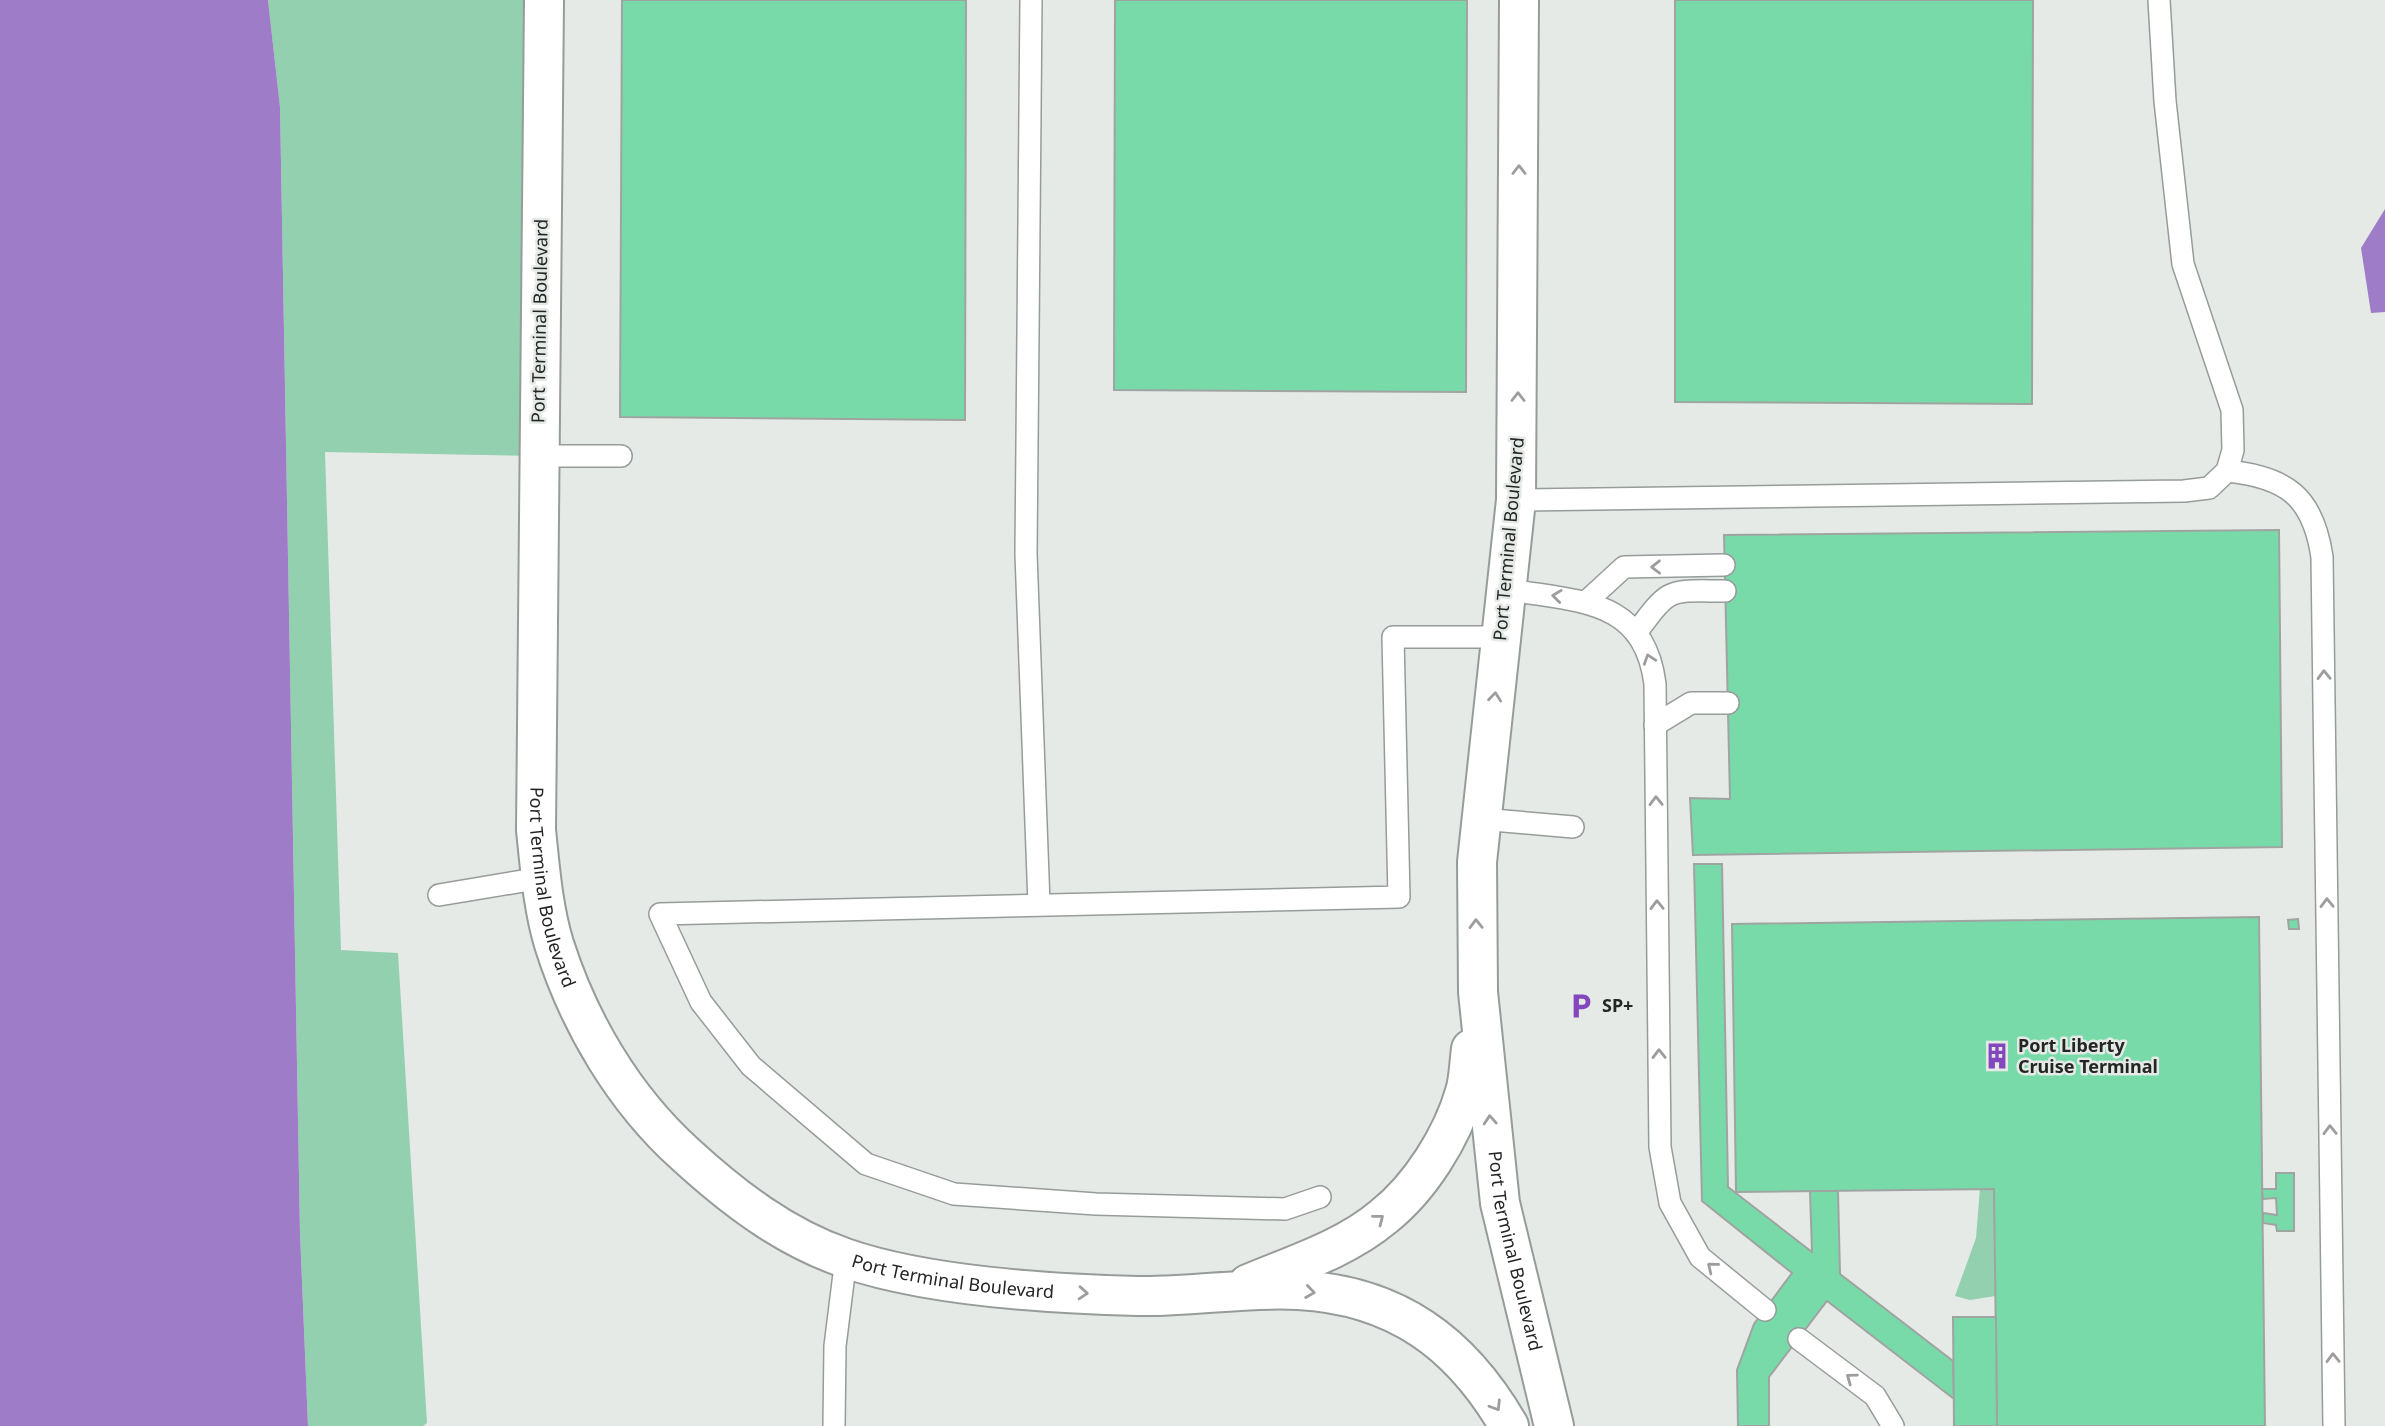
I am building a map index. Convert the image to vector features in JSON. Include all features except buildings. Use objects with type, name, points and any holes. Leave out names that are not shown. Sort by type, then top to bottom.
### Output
[{"type":"street","name":"Port Terminal Boulevard","points":[[544,0],[536,830],[541,878],[554,943],[578,1004],[615,1072],[648,1117],[697,1165],[739,1200],[798,1239],[846,1258],[920,1276],[1077,1293],[1138,1296],[1299,1290],[1377,1306],[1412,1321],[1441,1340],[1466,1365],[1508,1426]]},
{"type":"street","name":"Port Terminal Boulevard","points":[[1519,0],[1516,500],[1481,819],[1476,897],[1478,992],[1500,1203],[1554,1426]]},
{"type":"street","name":"Port Terminal Boulevard","points":[[1230,1291],[1361,1232],[1384,1217],[1406,1194],[1444,1142],[1458,1115],[1466,1089],[1478,992]]},
{"type":"lane","points":[[1031,0],[1026,554],[1039,904]]},
{"type":"lane","points":[[1516,500],[2199,491],[2219,481],[2227,471],[2233,450],[2232,410],[2183,264],[2165,101],[2159,0]]},
{"type":"lane","points":[[539,456],[621,456]]},
{"type":"lane","points":[[2227,471],[2277,481],[2296,494],[2315,524],[2322,557],[2334,1426]]},
{"type":"lane","points":[[1587,601],[1624,567],[1724,565]]},
{"type":"lane","points":[[1506,589],[1587,601],[1607,608],[1636,633],[1653,668],[1656,725],[1660,1147],[1670,1203],[1700,1257],[1765,1310]]},
{"type":"lane","points":[[1636,633],[1663,597],[1678,591],[1725,591]]},
{"type":"lane","points":[[1320,1196],[1285,1209],[1084,1203],[954,1194],[866,1164],[751,1066],[701,1002],[660,915],[1399,897],[1393,637],[1501,637]]},
{"type":"lane","points":[[1656,725],[1691,703],[1728,703]]},
{"type":"lane","points":[[1481,819],[1573,827]]},
{"type":"lane","points":[[439,895],[541,878]]},
{"type":"lane","points":[[834,1426],[835,1346],[846,1258]]},
{"type":"lane","points":[[1799,1339],[1875,1396],[1893,1426]]},
{"type":"green space","points":[[268,0],[544,0],[539,456],[325,452],[341,950],[398,953],[427,1423],[423,1426],[308,1426],[300,1233],[280,107]]},
{"type":"green space","points":[[1980,1188],[1994,1189],[1995,1296],[1970,1300],[1955,1296],[1976,1238]]},
{"type":"shaded area","points":[[0,0],[268,0],[280,107],[300,1233],[308,1426],[0,1426]]},
{"type":"shaded area","points":[[2385,209],[2385,312],[2371,313],[2361,248]]},
{"type":"place","name":"SP+","points":[[1581,1006]]},
{"type":"place","name":"Port Liberty Cruise Terminal","points":[[1997,1056]]}]
